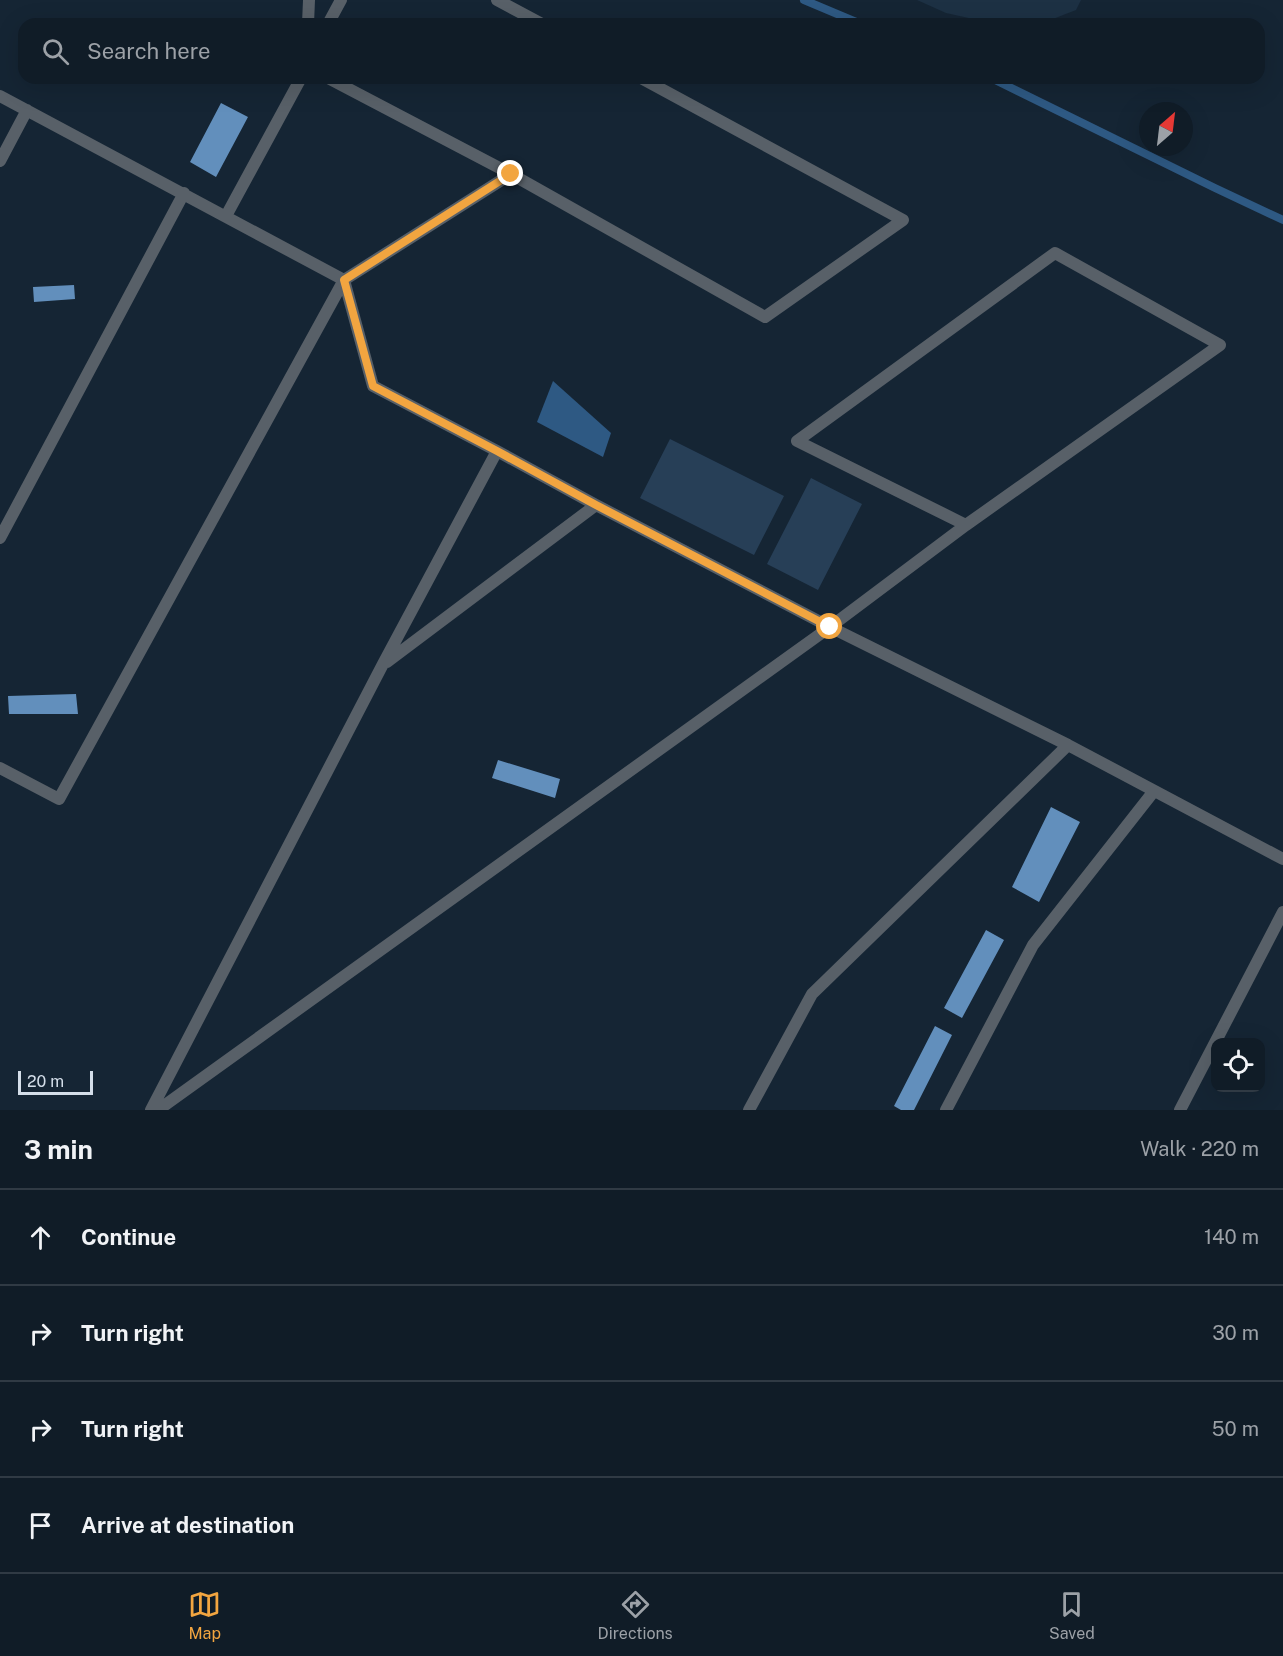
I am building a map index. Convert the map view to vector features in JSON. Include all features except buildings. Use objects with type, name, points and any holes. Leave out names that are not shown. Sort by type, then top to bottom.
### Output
[{"type":"lane","points":[[308,18],[309,0]]},
{"type":"lane","points":[[331,18],[341,0]]},
{"type":"lane","points":[[497,0],[531,18]]},
{"type":"lane","points":[[226,216],[298,84]]},
{"type":"lane","points":[[339,84],[511,174],[765,317],[903,220],[652,84]]},
{"type":"lane","points":[[0,96],[344,280],[373,386],[830,627],[1068,746],[1283,859]]},
{"type":"lane","points":[[0,161],[27,110]]},
{"type":"lane","points":[[0,768],[59,798],[344,280],[511,174]]},
{"type":"lane","points":[[0,538],[184,193]]},
{"type":"lane","points":[[158,1110],[830,627],[966,525],[1220,345],[1055,254],[797,441],[966,525]]},
{"type":"lane","points":[[151,1110],[383,664],[497,451]]},
{"type":"lane","points":[[383,664],[596,505]]},
{"type":"lane","points":[[749,1110],[812,994],[1068,746]]},
{"type":"lane","points":[[946,1110],[1033,945],[1154,791]]},
{"type":"lane","points":[[1180,1110],[1283,912]]},
{"type":"shaded area","points":[[917,0],[1081,0],[1076,10],[1055,18],[969,18],[946,13]]},
{"type":"shaded area","points":[[553,381],[611,433],[603,457],[537,422]]},
{"type":"shaded area","points":[[670,439],[784,496],[754,555],[640,498]]},
{"type":"shaded area","points":[[811,478],[862,504],[818,590],[767,564]]},
{"type":"waterway","points":[[804,0],[847,18]]},
{"type":"waterway","points":[[1003,84],[1283,220]]},
{"type":"route","points":[[511,174],[344,280],[373,386],[830,627]]}]
